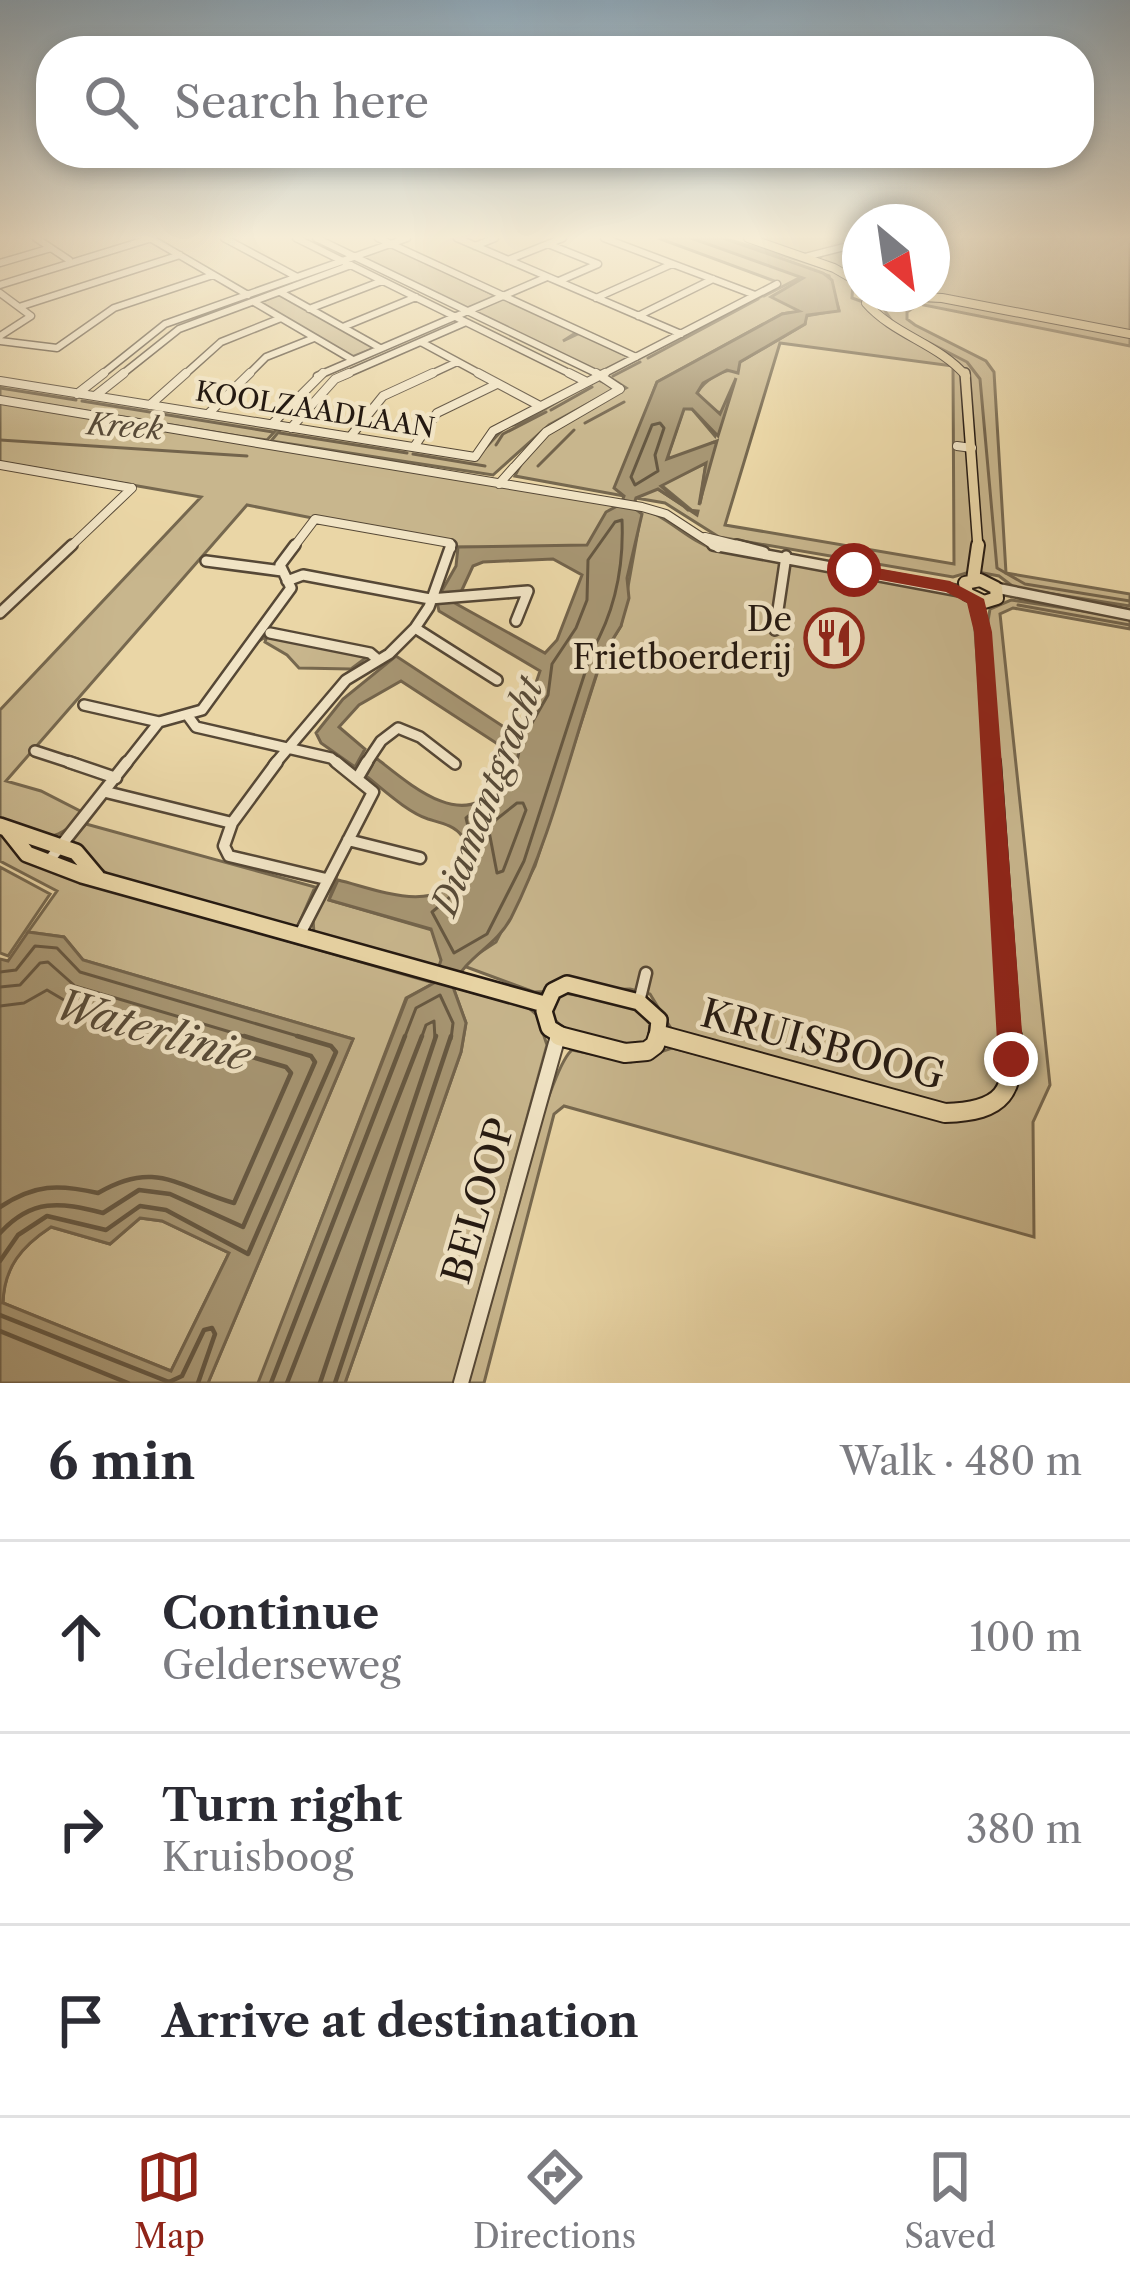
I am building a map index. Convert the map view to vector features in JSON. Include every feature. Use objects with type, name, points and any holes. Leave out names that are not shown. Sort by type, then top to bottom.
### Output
[{"type":"main road","points":[[966,303],[1130,334]]},
{"type":"main road","name":"KRUISBOOG","points":[[660,1035],[945,1113],[980,1112],[998,1102],[1007,1088],[1011,1059],[966,374],[938,352],[892,332],[876,312]]},
{"type":"main road","points":[[4,828],[62,846],[85,859],[97,878]]},
{"type":"main road","points":[[4,828],[27,854],[97,878],[544,1004]]},
{"type":"main road","points":[[567,984],[639,1002],[656,1015],[660,1035],[640,1055],[558,1036],[547,1024],[544,1004],[553,991],[567,984]]},
{"type":"street","points":[[0,339],[31,316],[15,303]]},
{"type":"street","points":[[19,307],[33,303]]},
{"type":"street","points":[[0,339],[57,348],[114,308],[130,303]]},
{"type":"street","points":[[77,394],[165,324],[235,303]]},
{"type":"street","points":[[94,396],[179,328],[239,303]]},
{"type":"street","points":[[257,303],[353,360]]},
{"type":"street","points":[[298,303],[380,348]]},
{"type":"street","points":[[309,309],[326,303]]},
{"type":"street","points":[[342,327],[404,303]]},
{"type":"street","points":[[426,303],[587,382]]},
{"type":"street","points":[[447,303],[620,389],[556,425],[502,482]]},
{"type":"street","points":[[272,424],[318,375],[487,303]]},
{"type":"street","points":[[518,303],[636,357]]},
{"type":"street","points":[[607,303],[680,334]]},
{"type":"street","points":[[638,316],[665,303]]},
{"type":"street","name":"KOOLZAADLAAN","points":[[0,381],[475,457],[493,430],[740,303]]},
{"type":"street","points":[[150,405],[221,342],[281,318]]},
{"type":"street","points":[[291,428],[335,380],[466,322]]},
{"type":"street","points":[[208,414],[266,357],[314,338]]},
{"type":"street","points":[[421,342],[540,406]]},
{"type":"street","points":[[350,437],[383,396],[457,362]]},
{"type":"street","points":[[414,447],[437,413],[497,384]]},
{"type":"street","points":[[0,400],[642,505],[666,514],[721,550],[854,566],[1130,616]]},
{"type":"street","points":[[957,446],[972,448]]},
{"type":"street","points":[[0,464],[132,488],[0,613]]},
{"type":"street","points":[[84,705],[159,722],[204,707],[291,588],[281,563],[314,519],[450,543],[446,568],[415,628],[389,654],[346,680],[259,783],[232,823],[224,846],[230,856],[326,878]]},
{"type":"street","points":[[775,630],[786,558]]},
{"type":"street","points":[[206,561],[430,599],[528,591]]},
{"type":"street","points":[[516,621],[539,578]]},
{"type":"street","points":[[0,596],[15,598]]},
{"type":"street","points":[[415,628],[497,680]]},
{"type":"street","points":[[270,633],[370,653],[377,659]]},
{"type":"street","points":[[188,716],[196,727],[331,758],[373,792],[299,936]]},
{"type":"street","points":[[48,862],[159,722]]},
{"type":"street","points":[[357,779],[385,731],[395,726],[407,728],[455,764]]},
{"type":"street","points":[[35,751],[116,778]]},
{"type":"street","points":[[106,792],[232,823]]},
{"type":"street","points":[[348,840],[420,858]]},
{"type":"street","points":[[639,1002],[646,973]]},
{"type":"street","name":"BELOOP","points":[[461,1383],[558,1036]]},
{"type":"shaded area","points":[[258,303],[294,303],[375,348],[352,357]]},
{"type":"shaded area","points":[[453,303],[483,303],[466,309]]},
{"type":"shaded area","points":[[493,303],[514,303],[577,332],[563,341],[580,333],[631,358],[599,372],[473,311]]},
{"type":"shaded area","points":[[749,303],[784,303],[800,311],[782,314],[657,382],[617,488],[624,496],[515,476],[548,434],[626,388],[606,375]]},
{"type":"shaded area","points":[[837,303],[842,303],[842,312],[907,312],[907,319],[915,325],[986,361],[994,372],[1006,573],[1130,594],[1130,606],[1015,588],[999,576],[973,571],[953,577],[719,537],[665,503],[636,498],[656,488],[695,513],[661,485],[706,463],[700,504],[712,443],[674,460],[667,458],[684,408],[692,409],[715,436],[727,403],[723,413],[711,411],[697,393],[700,388],[719,373],[736,371],[740,362],[805,324],[806,316],[839,310]],"holes":[[[780,343],[953,366],[954,564],[725,525]]]},
{"type":"shaded area","points":[[950,303],[1130,336],[1130,346],[950,310]]},
{"type":"shaded area","points":[[976,303],[1130,303],[1130,332]]},
{"type":"shaded area","points":[[596,379],[613,386],[611,391],[549,425],[493,475],[271,441],[281,429],[475,459],[505,427],[521,423]]},
{"type":"shaded area","points":[[0,385],[278,428],[267,440],[238,436],[0,397]]},
{"type":"shaded area","points":[[0,402],[621,504],[588,550],[458,547],[247,505],[6,781],[41,791],[84,813],[63,832],[45,836],[0,819],[0,710],[201,497],[0,462]]},
{"type":"shaded area","points":[[633,506],[716,550],[959,591],[973,604],[1007,1059],[1006,1074],[994,1099],[950,1108],[672,1030],[650,994],[630,989],[534,992],[461,965],[496,942],[535,866],[603,655],[621,626],[641,514]]},
{"type":"shaded area","points":[[1011,600],[1130,618],[1130,629],[1013,608],[1000,614],[1050,1085],[1033,1122],[1034,1237],[564,1106],[554,1114],[484,1383],[468,1383],[531,1151],[560,1068],[572,1050],[631,1062],[672,1048],[946,1116],[981,1115],[1014,1062],[988,621],[990,609]]},
{"type":"shaded area","points":[[265,629],[367,657],[351,669],[299,668],[265,642],[267,636],[259,641]]},
{"type":"shaded area","points":[[86,824],[315,887],[297,928],[112,878],[74,847],[72,839]]},
{"type":"shaded area","points":[[0,832],[22,856],[146,900],[434,983],[406,998],[259,1383],[208,1383],[353,1039],[83,960],[64,937],[28,932],[57,891],[0,861]]},
{"type":"shaded area","points":[[0,867],[50,894],[8,956],[0,953]]},
{"type":"shaded area","points":[[338,872],[329,900],[432,930],[442,960],[438,968],[314,934],[313,918]]},
{"type":"shaded area","points":[[453,987],[529,1008],[537,1015],[547,1045],[454,1383],[345,1383],[461,1052],[466,1023]]},
{"type":"shaded area","points":[[564,993],[633,1005],[651,1025],[647,1042],[610,1044],[569,1030],[551,1015],[555,999]]},
{"type":"shaded area","points":[[140,1218],[162,1221],[229,1253],[171,1371],[3,1303],[16,1258],[51,1227],[110,1244]]},
{"type":"water","name":"Diamantgracht","points":[[782,303],[837,303],[839,311],[807,315],[805,324],[740,362],[738,373],[727,370],[703,383],[697,393],[720,414],[736,378],[718,436],[692,409],[684,409],[667,459],[717,441],[699,505],[706,463],[661,486],[684,506],[658,489],[636,498],[633,507],[642,514],[627,578],[629,598],[621,626],[603,655],[550,822],[511,918],[465,967],[453,987],[466,1023],[461,1052],[345,1383],[258,1383],[407,998],[434,983],[441,960],[431,929],[329,900],[338,880],[404,896],[437,894],[461,873],[466,859],[459,832],[412,811],[366,776],[376,758],[433,798],[466,805],[494,788],[510,752],[401,681],[359,705],[339,727],[365,749],[355,767],[321,743],[316,733],[343,699],[396,656],[507,729],[521,727],[540,671],[439,611],[437,602],[451,601],[545,653],[557,640],[582,575],[553,559],[483,562],[473,566],[461,592],[440,594],[456,566],[458,547],[587,545],[606,512],[621,504],[624,496],[614,488],[657,382],[782,314],[799,311]]},
{"type":"water","name":"Waterlinie","points":[[28,932],[64,937],[83,960],[353,1039],[208,1383],[0,1383],[0,959],[8,961]],"holes":[[[140,1218],[162,1221],[229,1253],[171,1371],[3,1303],[16,1259],[51,1227],[110,1244]]]},
{"type":"waterway","points":[[648,358],[751,303]]},
{"type":"waterway","points":[[886,312],[892,321]]},
{"type":"waterway","points":[[926,341],[967,362],[980,379],[997,568],[1025,584],[1130,601]]},
{"type":"waterway","points":[[613,376],[640,362]]},
{"type":"waterway","points":[[551,410],[592,387]]},
{"type":"waterway","points":[[0,388],[76,400]]},
{"type":"waterway","points":[[82,401],[273,432]]},
{"type":"waterway","points":[[585,423],[624,402]]},
{"type":"waterway","points":[[496,445],[503,434],[546,412]]},
{"type":"waterway","points":[[538,466],[574,430]]},
{"type":"waterway","points":[[280,433],[407,453]]},
{"type":"waterway","name":"Kreek","points":[[0,440],[247,456]]},
{"type":"waterway","points":[[413,454],[485,466]]},
{"type":"waterway","points":[[1018,605],[1130,625]]},
{"type":"place","name":"De Frietboerderij","points":[[834,638]]},
{"type":"route","points":[[854,570],[950,587],[975,599],[983,632],[1011,1059]]}]
